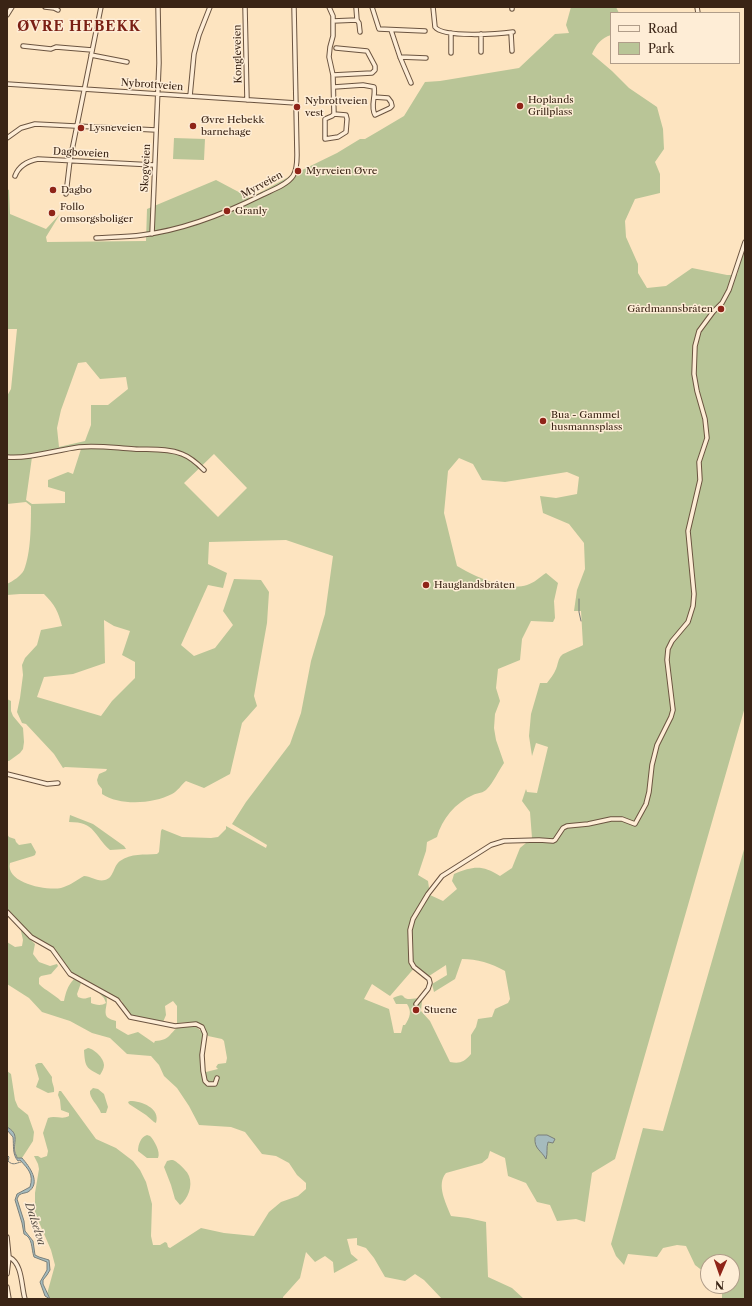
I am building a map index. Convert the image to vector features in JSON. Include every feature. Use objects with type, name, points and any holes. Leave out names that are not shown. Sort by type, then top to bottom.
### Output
[{"type":"street","points":[[7,16],[12,7]]},
{"type":"street","points":[[45,7],[58,10]]},
{"type":"street","points":[[66,194],[70,160],[101,7]]},
{"type":"street","name":"Skogveien","points":[[152,234],[158,94],[158,7]]},
{"type":"street","points":[[190,96],[194,54],[199,34],[210,7]]},
{"type":"street","name":"Kongleveien","points":[[245,7],[247,100]]},
{"type":"street","name":"Myrveien","points":[[96,238],[152,234],[189,225],[214,217],[257,198],[290,180],[295,172],[296,166],[294,7]]},
{"type":"street","points":[[329,7],[333,16],[333,36],[329,57],[333,75],[334,114]]},
{"type":"street","points":[[356,7],[360,32]]},
{"type":"street","points":[[372,7],[378,29],[425,31]]},
{"type":"street","points":[[433,7],[435,28],[439,31],[481,34],[512,32],[512,51]]},
{"type":"street","points":[[333,22],[357,20]]},
{"type":"street","points":[[391,30],[411,83]]},
{"type":"street","points":[[451,33],[451,52]]},
{"type":"street","points":[[481,34],[481,52]]},
{"type":"street","points":[[22,46],[51,49],[56,47],[92,50]]},
{"type":"street","points":[[333,75],[372,73],[375,70],[375,66],[367,51],[336,48]]},
{"type":"street","points":[[91,55],[127,62]]},
{"type":"street","points":[[400,57],[426,58]]},
{"type":"street","name":"Nybrottveien","points":[[7,84],[296,103]]},
{"type":"street","points":[[334,87],[374,87],[373,111],[375,115],[392,106],[388,98],[374,97]]},
{"type":"street","points":[[334,114],[346,115],[346,132],[338,137],[325,139],[325,119],[334,114]]},
{"type":"street","points":[[7,138],[18,129],[32,124],[156,130]]},
{"type":"street","name":"Dagboveien","points":[[15,176],[20,167],[31,161],[50,159],[154,165]]},
{"type":"street","points":[[416,1004],[428,990],[430,983],[429,980],[414,967],[411,962],[410,930],[413,919],[442,876],[491,844],[498,842],[539,840],[553,841],[563,828],[567,826],[588,824],[611,819],[622,819],[635,824],[646,804],[652,765],[657,745],[673,710],[667,660],[668,649],[688,622],[694,606],[688,531],[700,480],[699,462],[707,438],[705,419],[694,374],[695,346],[699,331],[713,312],[722,303],[734,278],[745,242]]},
{"type":"street","points":[[7,457],[19,458],[38,453],[95,446],[156,450],[182,454],[189,457],[204,470]]},
{"type":"street","points":[[7,774],[47,784],[58,783]]},
{"type":"street","points":[[7,912],[31,937],[52,949],[70,974],[117,1000],[130,1017],[172,1025],[194,1024],[200,1026],[206,1034],[202,1055],[203,1075],[208,1084],[215,1084],[217,1078]]},
{"type":"street","points":[[7,1237],[9,1257],[7,1274]]},
{"type":"street","points":[[9,1257],[14,1259],[18,1266],[25,1299]]},
{"type":"street","points":[[7,1287],[9,1299]]},
{"type":"green space","points":[[571,7],[616,7],[618,12],[610,12],[610,35],[599,42],[592,54],[629,88],[657,107],[663,129],[664,149],[655,162],[660,174],[660,193],[635,199],[625,221],[626,237],[638,264],[638,273],[647,288],[666,286],[692,268],[727,275],[737,275],[745,242],[745,707],[615,1159],[592,1173],[585,1222],[576,1219],[557,1221],[550,1205],[537,1202],[526,1183],[508,1176],[505,1158],[490,1151],[488,1158],[482,1163],[446,1173],[443,1178],[442,1188],[451,1216],[486,1222],[488,1277],[512,1288],[524,1299],[442,1299],[424,1280],[415,1274],[405,1281],[385,1277],[374,1258],[366,1248],[357,1245],[357,1238],[347,1239],[351,1254],[358,1260],[334,1273],[333,1262],[325,1256],[315,1262],[306,1252],[300,1278],[283,1297],[283,1299],[50,1299],[47,1294],[55,1265],[51,1250],[35,1213],[35,1193],[39,1169],[34,1156],[41,1158],[47,1156],[48,1151],[43,1133],[48,1118],[64,1118],[69,1116],[69,1113],[61,1110],[58,1095],[59,1091],[61,1091],[96,1139],[116,1148],[133,1161],[140,1170],[146,1182],[152,1204],[151,1236],[153,1245],[160,1245],[165,1242],[170,1248],[201,1228],[224,1233],[254,1236],[269,1212],[281,1202],[298,1196],[306,1189],[306,1183],[297,1175],[289,1163],[276,1156],[262,1154],[245,1132],[231,1127],[199,1125],[177,1088],[164,1076],[159,1065],[151,1056],[127,1054],[110,1038],[92,1033],[70,1021],[42,1012],[29,998],[7,984],[7,942],[15,947],[22,946],[23,940],[21,931],[23,931],[35,944],[33,954],[39,962],[50,966],[57,964],[58,966],[51,974],[41,976],[39,978],[39,984],[61,1001],[64,1001],[67,990],[74,979],[81,983],[77,994],[78,997],[84,999],[91,997],[91,1003],[101,1005],[106,1003],[104,998],[99,993],[106,996],[107,1017],[116,1021],[116,1028],[128,1035],[138,1032],[154,1043],[155,1041],[164,1040],[178,1027],[196,1027],[204,1033],[202,1073],[218,1069],[216,1067],[218,1064],[226,1063],[227,1058],[224,1041],[222,1039],[208,1036],[202,1026],[196,1022],[177,1023],[177,1006],[173,1001],[165,1006],[166,1015],[163,1022],[130,1016],[122,1001],[72,974],[51,947],[52,946],[37,939],[27,931],[7,910],[7,834],[9,837],[15,839],[19,845],[31,843],[36,852],[33,856],[10,863],[10,870],[14,876],[37,887],[55,889],[64,887],[84,876],[99,880],[108,879],[118,863],[124,858],[138,855],[157,854],[159,852],[162,829],[182,837],[211,838],[218,837],[226,829],[226,826],[266,848],[267,845],[232,824],[246,802],[290,744],[301,713],[311,661],[325,614],[333,556],[286,540],[209,542],[208,564],[227,573],[223,588],[208,585],[181,645],[194,656],[215,648],[233,625],[223,611],[234,579],[261,580],[269,592],[267,623],[254,696],[257,706],[242,723],[230,774],[204,788],[186,781],[174,793],[156,800],[146,802],[127,802],[109,798],[102,794],[102,789],[97,780],[99,774],[107,769],[63,768],[54,754],[26,724],[22,723],[17,712],[23,675],[22,665],[25,658],[37,645],[41,630],[62,626],[56,608],[44,594],[7,595],[7,584],[21,574],[26,563],[30,538],[31,506],[26,502],[7,504],[7,396],[11,389],[17,329],[7,329],[7,189],[9,190],[10,214],[46,229],[60,214],[46,237],[47,242],[146,241],[147,209],[216,180],[250,198],[337,153],[360,139],[365,139],[404,116],[425,82],[440,81],[519,68],[555,34],[569,33],[566,25]],"holes":[[[86,362],[100,379],[126,377],[128,389],[108,405],[91,405],[91,425],[85,441],[59,447],[57,428],[61,410],[78,363]],[[81,449],[73,474],[68,472],[48,480],[48,487],[65,492],[65,503],[32,504],[26,500],[32,457]],[[214,454],[247,488],[218,517],[184,483]],[[459,458],[473,464],[482,480],[505,482],[567,472],[579,477],[577,494],[556,498],[540,496],[543,513],[569,524],[584,543],[585,569],[577,590],[574,611],[581,611],[583,645],[562,655],[554,673],[547,683],[540,683],[531,714],[529,736],[532,756],[536,743],[548,747],[537,793],[527,792],[526,789],[522,801],[530,812],[532,838],[520,848],[512,868],[500,876],[483,868],[467,869],[454,874],[452,881],[457,889],[443,901],[430,895],[428,881],[418,875],[426,851],[427,842],[437,837],[442,824],[450,812],[460,802],[487,789],[504,763],[496,740],[494,728],[495,714],[500,701],[496,688],[498,669],[520,660],[522,639],[531,621],[553,622],[555,618],[554,601],[558,583],[546,573],[527,585],[519,587],[501,585],[481,578],[457,566],[444,513],[448,471]],[[104,620],[114,626],[130,631],[122,655],[135,662],[135,678],[112,701],[101,716],[37,697],[44,677],[73,674],[105,663]],[[462,959],[484,962],[505,971],[510,999],[508,1003],[495,1009],[492,1017],[478,1019],[476,1027],[471,1035],[471,1054],[464,1061],[457,1063],[450,1062],[430,1021],[421,1011],[421,998],[407,999],[402,995],[393,998],[396,1004],[407,1004],[410,1010],[409,1017],[405,1025],[403,1025],[401,1033],[394,1033],[389,1009],[364,999],[372,984],[390,996],[416,966],[429,976],[446,965],[447,975],[432,984],[434,992],[455,979]]]},
{"type":"green space","points":[[174,138],[205,139],[204,160],[173,159]]},
{"type":"green space","points":[[7,699],[11,701],[11,711],[13,716],[23,728],[24,742],[23,749],[20,753],[9,761],[7,761]]},
{"type":"green space","points":[[70,815],[93,824],[126,849],[110,850],[89,827],[84,824],[69,822]]},
{"type":"green space","points":[[745,846],[745,1299],[722,1299],[722,1294],[740,1294],[740,1254],[700,1254],[700,1269],[695,1265],[686,1246],[677,1245],[663,1248],[657,1257],[628,1254],[624,1265],[616,1256],[611,1244],[643,1128],[663,1131]]},
{"type":"green space","points":[[88,1048],[96,1052],[104,1062],[103,1070],[100,1075],[92,1071],[86,1064],[84,1050]]},
{"type":"green space","points":[[42,1063],[52,1077],[54,1092],[48,1093],[36,1087],[39,1079],[35,1065]]},
{"type":"green space","points":[[7,1071],[11,1074],[15,1100],[18,1107],[28,1115],[34,1132],[33,1141],[22,1158],[17,1158],[13,1133],[7,1127]]},
{"type":"green space","points":[[93,1088],[98,1089],[104,1094],[108,1107],[106,1113],[101,1113],[92,1099],[90,1091]]},
{"type":"green space","points":[[128,1102],[139,1102],[153,1109],[156,1113],[156,1123],[129,1104]]},
{"type":"green space","points":[[147,1135],[152,1138],[157,1146],[159,1153],[158,1158],[147,1158],[138,1151],[140,1141]]},
{"type":"green space","points":[[174,1160],[185,1170],[190,1180],[189,1192],[180,1205],[175,1199],[164,1167],[167,1161]]},
{"type":"shaded area","points":[[7,1127],[15,1135],[15,1152],[17,1158],[22,1158],[25,1161],[31,1170],[34,1179],[32,1188],[28,1192],[19,1195],[17,1199],[24,1221],[25,1231],[33,1241],[35,1255],[49,1260],[50,1270],[43,1280],[43,1284],[50,1299],[45,1296],[40,1282],[47,1270],[47,1262],[34,1257],[29,1238],[24,1234],[15,1200],[17,1194],[30,1187],[31,1175],[26,1166],[16,1158],[14,1153],[13,1137],[7,1130]]},
{"type":"shaded area","points":[[538,1135],[547,1135],[555,1139],[553,1143],[548,1142],[546,1159],[538,1149],[535,1142],[535,1138]]},
{"type":"waterway","points":[[579,599],[581,621]]},
{"type":"waterway","points":[[7,1155],[9,1157],[8,1161],[11,1163],[14,1164],[21,1162]]},
{"type":"place","name":"Hoplands Grillplass","points":[[520,106]]},
{"type":"place","name":"Nybrottveien vest","points":[[297,107]]},
{"type":"place","name":"Øvre Hebekk barnehage","points":[[193,126]]},
{"type":"place","name":"Lysneveien","points":[[81,128]]},
{"type":"place","name":"Myrveien Øvre","points":[[298,171]]},
{"type":"place","name":"Dagbo","points":[[53,190]]},
{"type":"place","name":"Granly","points":[[227,211]]},
{"type":"place","name":"Follo omsorgsboliger","points":[[52,213]]},
{"type":"place","name":"Gårdmannsbråten","points":[[721,309]]},
{"type":"place","name":"Bua - Gammel husmannsplass","points":[[543,421]]},
{"type":"place","name":"Hauglandsbråten","points":[[426,585]]},
{"type":"place","name":"Stuene","points":[[416,1010]]},
{"type":"district","name":"ØVRE HEBEKK","points":[[79,27]]},
{"type":"water label","name":"Dalselva","points":[[35,1224]]}]
